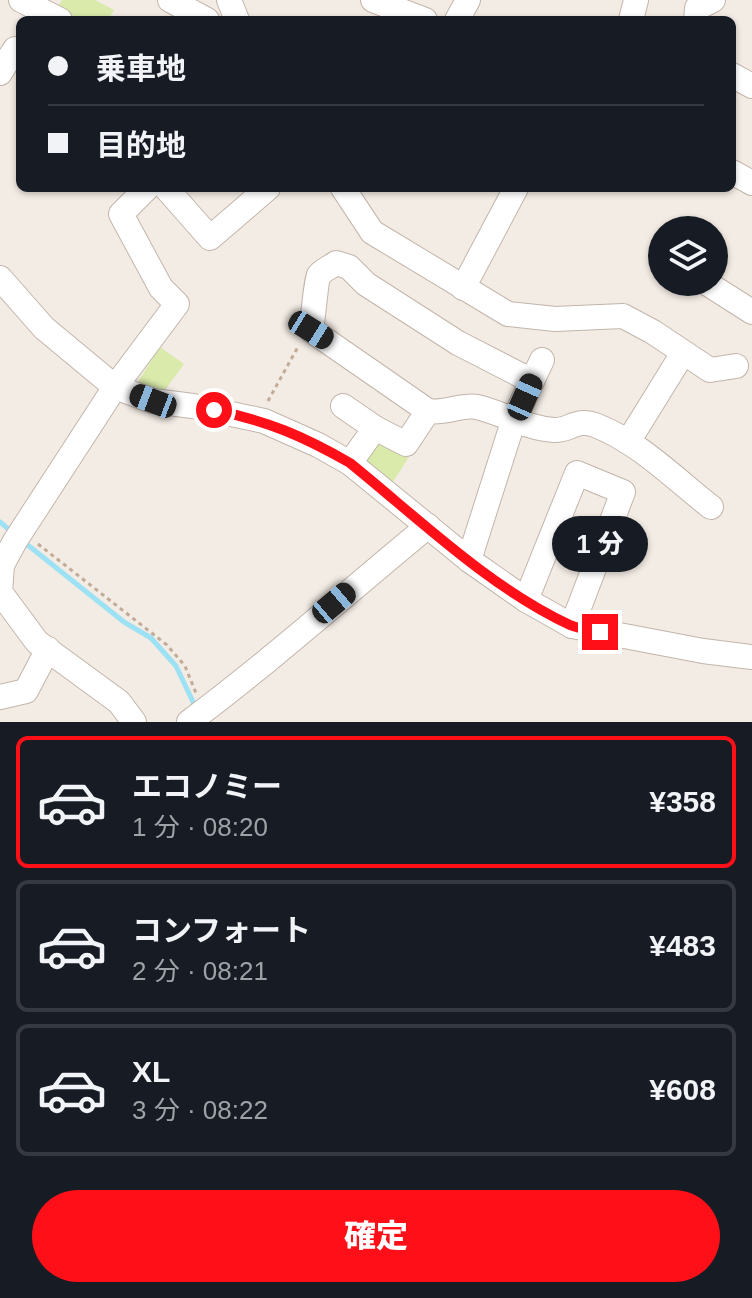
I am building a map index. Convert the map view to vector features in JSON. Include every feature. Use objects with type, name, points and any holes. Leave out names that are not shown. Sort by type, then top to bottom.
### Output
[{"type":"street","points":[[21,0],[52,16]]},
{"type":"street","points":[[170,0],[200,16]]},
{"type":"street","points":[[373,0],[415,16]]},
{"type":"street","points":[[696,16],[697,8],[713,0]]},
{"type":"street","points":[[0,73],[12,47]]},
{"type":"street","points":[[134,722],[119,702],[37,642],[0,592],[2,565],[22,531],[115,387],[177,304],[161,288],[121,214],[143,192]]},
{"type":"street","points":[[170,192],[210,238],[263,192]]},
{"type":"street","points":[[346,192],[372,232],[508,314],[555,319],[623,316],[710,370],[736,366]]},
{"type":"street","points":[[463,288],[514,192]]},
{"type":"street","points":[[349,267],[372,232]]},
{"type":"street","points":[[469,560],[513,422],[537,370],[458,343],[366,284],[349,267],[336,263],[320,273],[316,281],[311,330],[428,411],[437,413],[475,406],[513,422],[557,430],[578,422],[593,424],[628,442],[711,507]]},
{"type":"street","points":[[0,278],[44,328],[115,387],[153,401],[264,421],[318,445],[350,463],[469,560],[526,600],[572,626],[703,651],[752,657]]},
{"type":"street","points":[[727,296],[752,312]]},
{"type":"street","points":[[628,442],[683,353]]},
{"type":"street","points":[[343,406],[406,444],[428,411]]},
{"type":"street","points":[[350,463],[375,428]]},
{"type":"street","points":[[526,600],[577,473],[623,492],[572,626]]},
{"type":"street","points":[[197,716],[268,661],[428,526]]},
{"type":"street","points":[[0,697],[26,691],[48,649]]},
{"type":"path","points":[[264,421],[269,395],[306,332],[311,330]]},
{"type":"path","points":[[22,531],[167,645],[185,666],[197,716]]},
{"type":"green space","points":[[62,0],[95,0],[114,10],[110,16],[70,16],[57,9]]},
{"type":"green space","points":[[160,347],[184,364],[165,390],[139,383]]},
{"type":"green space","points":[[374,435],[412,452],[391,485],[357,461]]},
{"type":"waterway","points":[[0,522],[13,533]]},
{"type":"waterway","points":[[24,542],[124,622],[151,638],[176,666],[195,706]]},
{"type":"route","points":[[214,410],[264,421],[350,463],[469,560],[526,600],[572,626],[600,632]]}]
